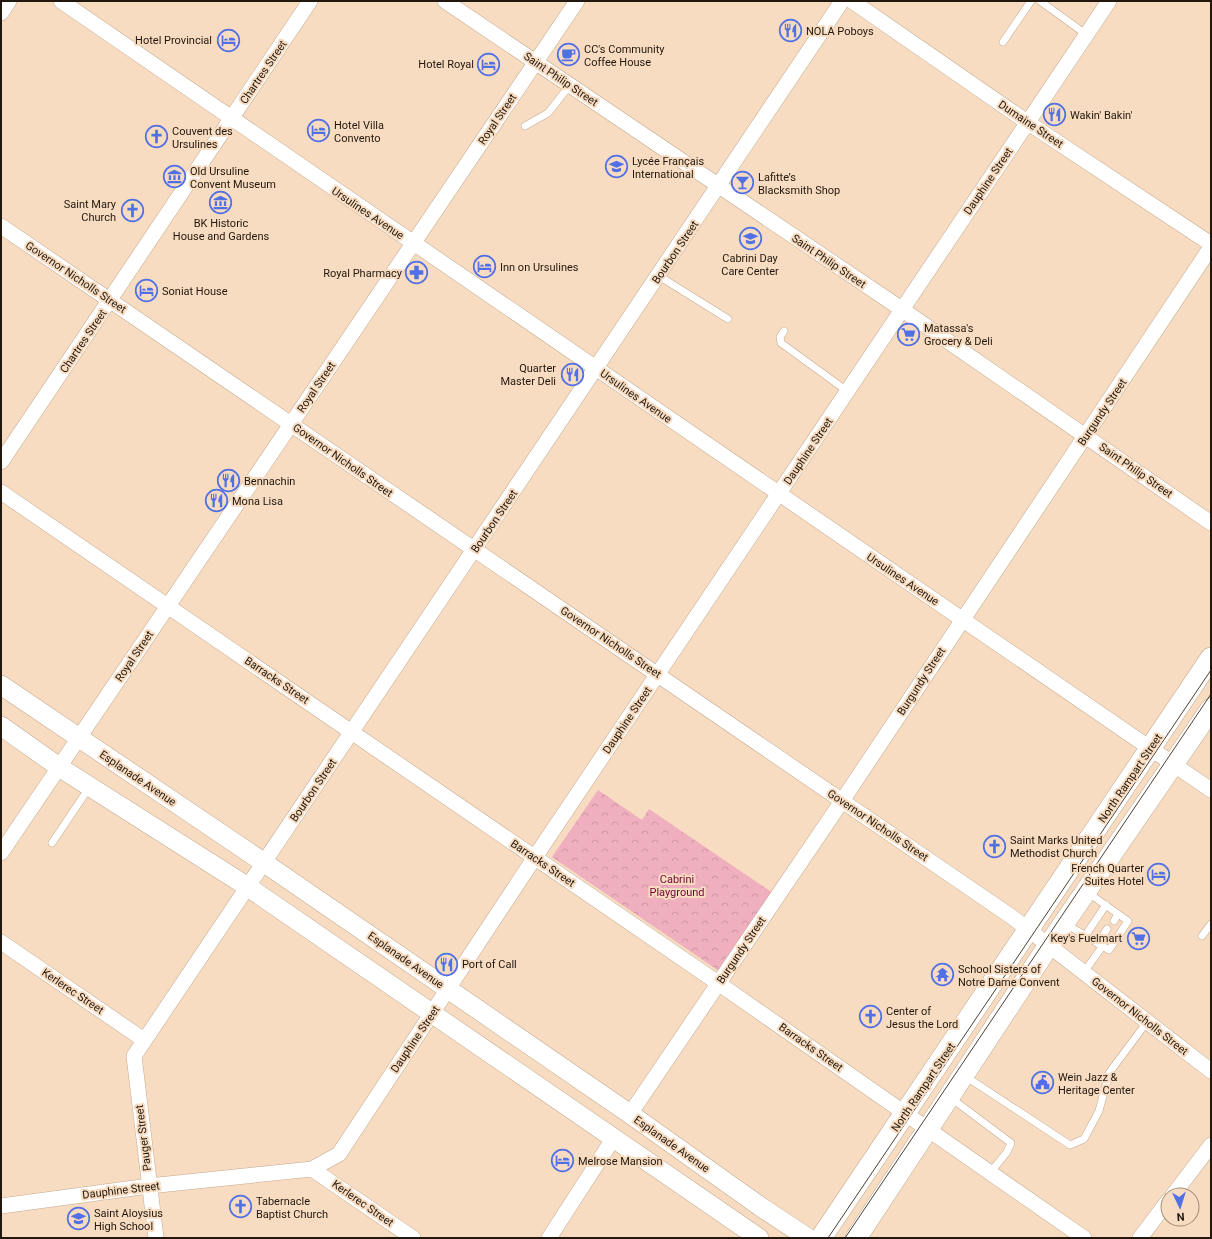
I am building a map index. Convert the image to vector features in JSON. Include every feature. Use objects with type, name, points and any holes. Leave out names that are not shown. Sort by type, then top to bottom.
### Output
[{"type":"main road","name":"North Rampart Street","points":[[821,1238],[1211,658]]},
{"type":"main road","points":[[856,1238],[1049,945],[1211,709]]},
{"type":"street","points":[[1,13],[9,1]]},
{"type":"street","name":"Ursulines Avenue","points":[[60,1],[1211,790]]},
{"type":"street","name":"Chartres Street","points":[[1,462],[310,1]]},
{"type":"street","name":"Saint Philip Street","points":[[445,1],[902,310],[1211,523]]},
{"type":"street","name":"Royal Street","points":[[1,853],[577,1]]},
{"type":"street","name":"Bourbon Street","points":[[144,1040],[474,551],[842,1]]},
{"type":"street","name":"Dumaine Street","points":[[852,1],[1027,122],[1211,246]]},
{"type":"street","name":"Dauphine Street","points":[[1,1206],[149,1186],[312,1169],[339,1154],[449,989],[534,857],[1109,1]]},
{"type":"street","name":"Governor Nicholls Street","points":[[1,226],[474,551],[658,674],[1029,929],[1211,1071]]},
{"type":"street","name":"Burgundy Street","points":[[630,1114],[842,801],[1211,246]]},
{"type":"street","name":"Barracks Street","points":[[1,492],[352,731],[906,1112],[990,1173],[1084,1238]]},
{"type":"street","name":"Esplanade Avenue","points":[[1,685],[449,989],[610,1102],[630,1114],[761,1207],[808,1238]]},
{"type":"street","points":[[1,726],[59,766],[248,887],[759,1238]]},
{"type":"street","name":"Kerlerec Street","points":[[1,942],[144,1040]]},
{"type":"street","name":"Pauger Street","points":[[144,1040],[134,1056],[156,1238]]},
{"type":"street","points":[[549,1238],[613,1139],[614,1120],[610,1102]]},
{"type":"street","points":[[629,1150],[627,1125],[630,1114]]},
{"type":"street","points":[[1179,1187],[1211,1145]]},
{"type":"street","name":"Kerlerec Street","points":[[312,1169],[412,1238]]},
{"type":"street","points":[[1140,1238],[1160,1212]]},
{"type":"lane","points":[[1003,42],[1031,1]]},
{"type":"lane","points":[[1040,1],[1086,35]]},
{"type":"lane","points":[[525,126],[548,113],[570,85]]},
{"type":"lane","points":[[658,276],[728,319]]},
{"type":"lane","points":[[784,331],[780,337],[781,343],[847,391]]},
{"type":"lane","points":[[52,843],[91,786]]},
{"type":"lane","points":[[1064,923],[1109,950],[1128,921],[1086,891]]},
{"type":"lane","points":[[1085,936],[1106,905]]},
{"type":"lane","points":[[1114,920],[1118,914]]},
{"type":"lane","points":[[1202,936],[1211,924]]},
{"type":"lane","points":[[1084,972],[1108,930]]},
{"type":"lane","points":[[963,1075],[1070,1145],[1084,1139],[1099,1111],[1109,1073],[1147,1022]]},
{"type":"lane","points":[[949,1097],[1011,1142],[1007,1152],[990,1173]]},
{"type":"green space","name":"Cabrini Playground","points":[[598,790],[642,820],[649,809],[773,893],[719,971],[552,857]]},
{"type":"tram line","points":[[828,1238],[1211,670]]},
{"type":"tram line","points":[[845,1238],[1211,694]]},
{"type":"place","name":"NOLA Poboys","points":[[790,31]]},
{"type":"place","name":"Hotel Provincial","points":[[228,40]]},
{"type":"place","name":"CC's Community Coffee House","points":[[568,55]]},
{"type":"place","name":"Hotel Royal","points":[[489,64]]},
{"type":"place","name":"Wakin' Bakin'","points":[[1055,115]]},
{"type":"place","name":"Hotel Villa Convento","points":[[319,131]]},
{"type":"place","name":"Couvent des Ursulines","points":[[156,137]]},
{"type":"place","name":"Lycée Français International","points":[[617,167]]},
{"type":"place","name":"Old Ursuline Convent Museum","points":[[174,177]]},
{"type":"place","name":"Lafitte’s Blacksmith Shop","points":[[742,183]]},
{"type":"place","name":"BK Historic House and Gardens","points":[[221,203]]},
{"type":"place","name":"Saint Mary Church","points":[[132,210]]},
{"type":"place","name":"Cabrini Day Care Center","points":[[750,238]]},
{"type":"place","name":"Inn on Ursulines","points":[[485,267]]},
{"type":"place","name":"Royal Pharmacy","points":[[417,273]]},
{"type":"place","name":"Soniat House","points":[[147,291]]},
{"type":"place","name":"Matassa's Grocery & Deli","points":[[908,334]]},
{"type":"place","name":"Quarter Master Deli","points":[[572,374]]},
{"type":"place","name":"Bennachin","points":[[229,481]]},
{"type":"place","name":"Mona Lisa","points":[[216,501]]},
{"type":"place","name":"Saint Marks United Methodist Church","points":[[994,846]]},
{"type":"place","name":"French Quarter Suites Hotel","points":[[1159,874]]},
{"type":"place","name":"Key's Fuelmart","points":[[1138,938]]},
{"type":"place","name":"Port of Call","points":[[446,964]]},
{"type":"place","name":"School Sisters of Notre Dame Convent","points":[[942,975]]},
{"type":"place","name":"Center of Jesus the Lord","points":[[871,1017]]},
{"type":"place","name":"Wein Jazz & Heritage Center","points":[[1042,1083]]},
{"type":"place","name":"Melrose Mansion","points":[[562,1161]]},
{"type":"place","name":"Tabernacle Baptist Church","points":[[240,1207]]},
{"type":"place","name":"Saint Aloysius High School","points":[[79,1219]]}]
